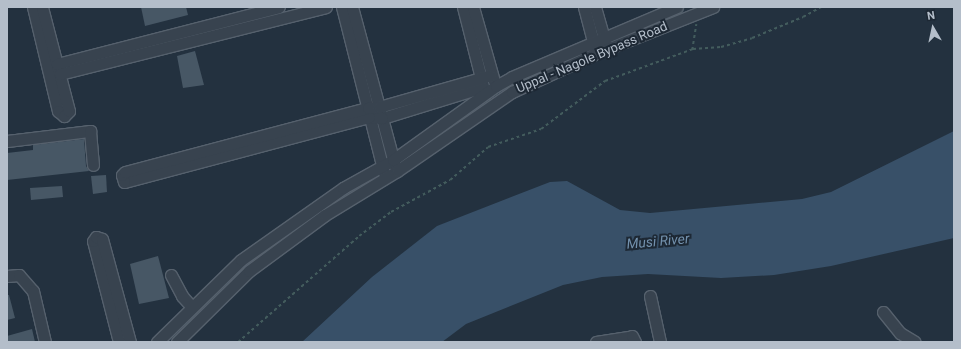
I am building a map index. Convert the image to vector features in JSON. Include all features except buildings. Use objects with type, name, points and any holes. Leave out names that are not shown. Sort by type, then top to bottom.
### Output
[{"type":"street","points":[[33,7],[58,111],[64,116],[69,111],[42,7]]},
{"type":"street","points":[[58,69],[279,7]]},
{"type":"street","points":[[58,69],[326,7]]},
{"type":"street","points":[[342,7],[375,113],[397,171]]},
{"type":"street","points":[[352,7],[375,113],[382,166],[386,178]]},
{"type":"street","points":[[462,7],[475,53],[486,80],[496,86],[500,100]]},
{"type":"street","points":[[473,7],[486,80]]},
{"type":"street","points":[[584,7],[598,40],[608,50]]},
{"type":"street","points":[[595,7],[598,40],[597,53]]},
{"type":"street","name":"Uppal - Nagole Bypass Road","points":[[496,86],[512,77],[677,7]]},
{"type":"street","name":"Uppal - Nagole Bypass Road","points":[[177,342],[249,271],[325,215],[397,171],[500,100],[534,81],[597,53],[608,50],[713,7]]},
{"type":"street","points":[[475,53],[486,80]]},
{"type":"street","points":[[375,113],[125,172],[122,175],[124,182],[375,113],[486,80]]},
{"type":"street","points":[[157,342],[241,260],[338,192],[393,160],[486,80]]},
{"type":"street","points":[[7,142],[90,131],[93,165]]},
{"type":"street","points":[[119,342],[93,241],[96,237],[102,238],[130,342]]},
{"type":"street","points":[[7,276],[19,276],[33,291],[45,342]]},
{"type":"street","points":[[171,276],[182,296],[192,307]]},
{"type":"street","points":[[650,296],[660,342]]},
{"type":"street","points":[[883,312],[900,333],[915,342]]},
{"type":"street","points":[[597,342],[632,336],[635,342]]},
{"type":"path","points":[[238,342],[359,236],[391,212],[450,180],[488,147],[541,129],[605,81],[692,50],[721,47],[752,38],[803,17],[821,7]]},
{"type":"path","points":[[692,50],[697,27],[695,14]]},
{"type":"water","name":"Musi River","points":[[954,131],[954,238],[831,266],[774,275],[721,278],[648,274],[602,277],[563,285],[466,324],[442,342],[302,342],[372,277],[437,226],[550,182],[567,181],[620,210],[650,213],[802,199],[831,192]]}]
